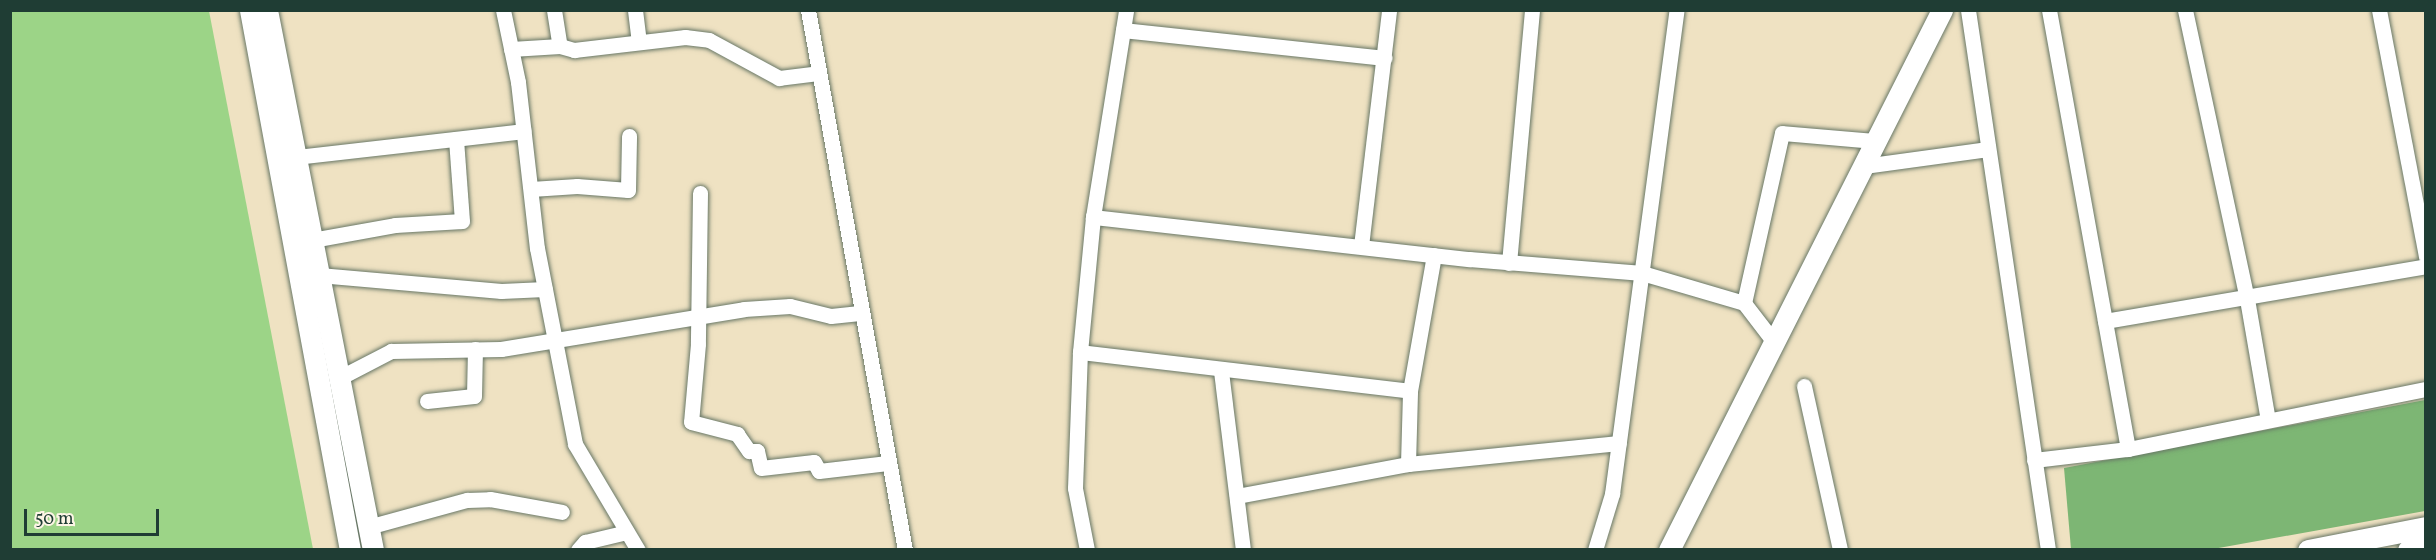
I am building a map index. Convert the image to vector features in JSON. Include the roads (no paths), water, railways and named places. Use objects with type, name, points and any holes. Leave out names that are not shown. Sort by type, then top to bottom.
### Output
[{"type":"main road","points":[[250,10],[350,549]]},
{"type":"main road","points":[[267,10],[373,549]]},
{"type":"main road","points":[[1669,549],[1942,10]]},
{"type":"main road","points":[[2308,549],[2426,527]]},
{"type":"main road","points":[[2408,549],[2426,546]]},
{"type":"street","points":[[503,10],[524,131],[544,289],[575,444],[638,549]]},
{"type":"street","points":[[554,10],[560,46]]},
{"type":"street","points":[[635,10],[639,41]]},
{"type":"street","points":[[808,10],[904,549]]},
{"type":"street","points":[[1087,549],[1075,488],[1080,352],[1093,217],[1126,10]]},
{"type":"street","points":[[1361,246],[1389,10]]},
{"type":"street","points":[[1509,263],[1532,10]]},
{"type":"street","points":[[1595,549],[1612,494],[1677,10]]},
{"type":"street","points":[[1968,10],[2048,549]]},
{"type":"street","points":[[2049,10],[2128,449]]},
{"type":"street","points":[[2185,10],[2247,299],[2268,420]]},
{"type":"street","points":[[2379,10],[2426,257]]},
{"type":"street","points":[[1124,30],[1385,58]]},
{"type":"street","points":[[511,49],[560,46],[574,50],[639,41],[709,40],[779,78],[819,74]]},
{"type":"street","points":[[296,157],[524,131]]},
{"type":"street","points":[[1744,303],[1782,133],[1876,141]]},
{"type":"street","points":[[531,189],[577,186],[628,190],[629,136]]},
{"type":"street","points":[[312,240],[395,225],[462,221],[456,139]]},
{"type":"street","points":[[1864,166],[1988,149]]},
{"type":"street","points":[[700,193],[696,316],[698,344],[691,422],[735,434],[749,451],[758,451],[761,468],[814,462],[819,471],[888,463]]},
{"type":"street","points":[[1093,217],[1509,263],[1642,273],[1744,303],[1774,342]]},
{"type":"street","points":[[1408,464],[1410,391],[1434,255]]},
{"type":"street","points":[[2104,321],[2247,299],[2426,266]]},
{"type":"street","points":[[319,275],[501,291],[544,289]]},
{"type":"street","points":[[339,378],[392,351],[475,350],[556,341],[696,316],[790,306],[831,316],[862,313]]},
{"type":"street","points":[[427,401],[474,396],[475,350]]},
{"type":"street","points":[[1080,352],[1221,371],[1410,391]]},
{"type":"street","points":[[1221,371],[1243,549]]},
{"type":"street","points":[[1804,386],[1840,549]]},
{"type":"street","points":[[2034,460],[2128,449],[2426,389]]},
{"type":"street","points":[[1237,496],[1408,464],[1619,443]]},
{"type":"street","points":[[368,527],[467,500],[490,499],[562,512]]},
{"type":"street","points":[[578,549],[585,542],[627,532]]}]
